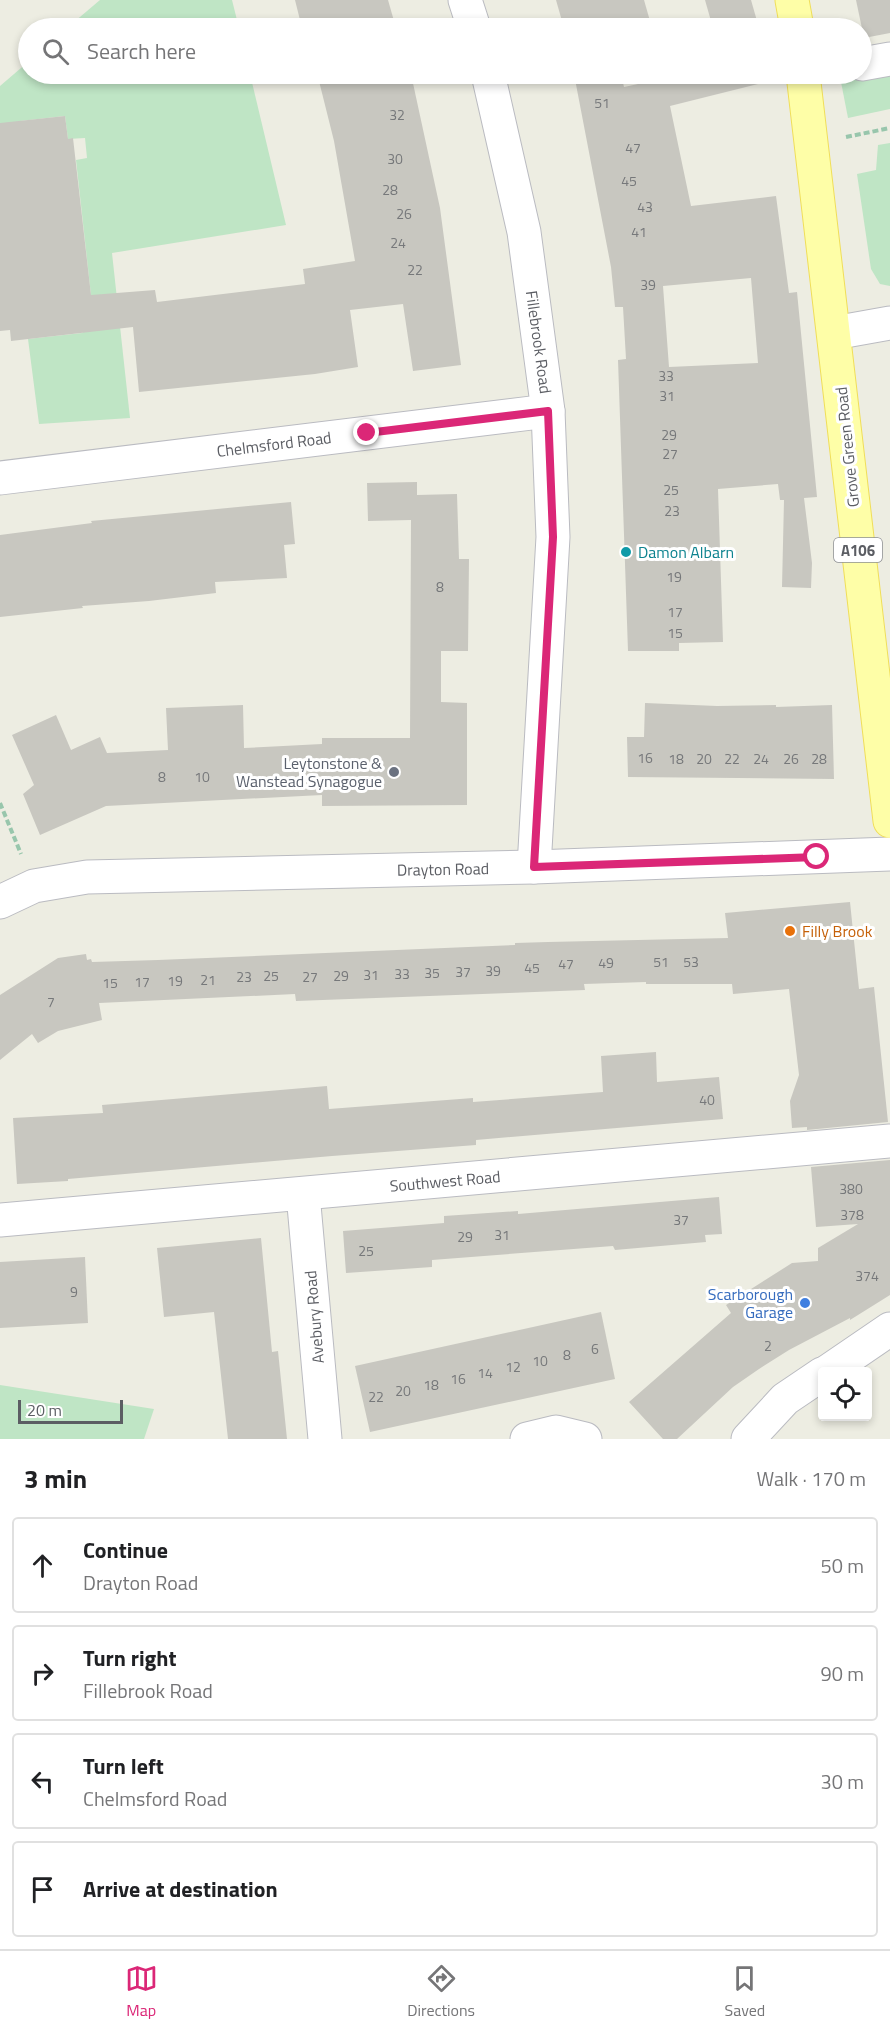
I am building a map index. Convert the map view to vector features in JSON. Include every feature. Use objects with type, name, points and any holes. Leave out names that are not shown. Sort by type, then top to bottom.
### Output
[{"type":"main road","points":[[792,0],[795,18]]},
{"type":"main road","name":"Grove Green Road","points":[[807,84],[874,699],[890,821]]},
{"type":"street","points":[[465,0],[471,18]]},
{"type":"street","points":[[872,62],[890,59]]},
{"type":"street","name":"Fillebrook Road","points":[[490,84],[524,232],[548,411],[553,537],[534,867]]},
{"type":"street","points":[[834,333],[890,323]]},
{"type":"street","name":"Chelmsford Road","points":[[0,478],[548,411]]},
{"type":"street","name":"Drayton Road","points":[[0,903],[34,886],[87,878],[534,867],[890,854]]},
{"type":"street","name":"Southwest Road","points":[[0,1220],[890,1141]]},
{"type":"street","name":"Avebury Road","points":[[303,1194],[325,1439]]},
{"type":"street","points":[[833,1367],[890,1329]]},
{"type":"street","points":[[748,1439],[785,1399],[818,1377]]},
{"type":"street","points":[[527,1439],[556,1432],[585,1439]]},
{"type":"path","points":[[836,138],[890,128]]},
{"type":"path","points":[[0,803],[34,886]]},
{"type":"green space","points":[[100,0],[232,0],[236,18],[79,18]]},
{"type":"green space","points":[[18,71],[18,84],[252,84],[286,225],[112,253],[130,418],[39,424],[28,339],[82,333],[94,322],[76,160],[87,158],[85,138],[68,139],[65,116],[20,121],[0,205],[0,86]]},
{"type":"green space","points":[[890,71],[890,109],[848,118],[841,84],[872,84],[872,75]]},
{"type":"green space","points":[[890,143],[890,286],[880,284],[871,269],[857,174],[876,170],[878,145]]},
{"type":"green space","points":[[0,1385],[154,1409],[144,1439],[0,1439]]},
{"type":"building","points":[[295,0],[388,0],[393,18],[300,18]]},
{"type":"building","points":[[556,0],[644,0],[649,18],[561,18]]},
{"type":"building","points":[[705,0],[751,0],[756,18],[710,18]]},
{"type":"building","points":[[856,0],[890,0],[890,33],[872,36],[872,18],[860,18]]},
{"type":"building","points":[[320,84],[413,84],[440,208],[461,365],[413,371],[403,304],[350,310],[358,367],[315,374],[139,392],[133,327],[11,341],[10,330],[0,331],[0,123],[65,116],[68,139],[73,138],[91,295],[155,290],[157,302],[305,284],[303,269],[355,261],[334,141]]},
{"type":"building","points":[[576,84],[623,84],[624,87],[638,84],[758,84],[670,106],[691,206],[776,196],[789,293],[797,292],[817,497],[804,498],[812,563],[811,588],[782,587],[784,500],[780,500],[778,484],[718,489],[723,642],[679,643],[679,651],[628,651],[618,360],[626,359],[623,307],[615,307],[611,267]],"holes":[[[751,278],[758,363],[669,367],[663,286]]]},
{"type":"building","points":[[417,482],[417,495],[457,494],[459,559],[469,559],[468,651],[441,651],[441,702],[467,703],[467,805],[322,806],[322,795],[106,806],[40,835],[23,794],[34,785],[12,735],[56,715],[71,750],[100,737],[107,753],[168,750],[166,708],[243,705],[244,748],[322,744],[322,738],[410,738],[411,520],[368,521],[367,483]]},
{"type":"building","points":[[291,502],[295,544],[284,545],[287,578],[215,582],[216,593],[82,606],[83,608],[0,617],[0,535],[92,523],[91,521]]},
{"type":"building","points":[[645,703],[717,706],[776,705],[776,707],[832,705],[834,779],[628,777],[627,737],[644,737]]},
{"type":"building","points":[[850,902],[859,989],[874,987],[888,1122],[807,1130],[807,1127],[792,1128],[790,1101],[799,1075],[789,989],[733,994],[732,984],[646,984],[646,982],[584,984],[585,990],[509,993],[296,1001],[295,994],[99,1003],[102,1020],[58,1031],[38,1043],[32,1034],[0,1060],[0,995],[58,958],[86,954],[87,960],[91,959],[92,962],[515,945],[515,943],[728,938],[725,913]]},
{"type":"building","points":[[656,1052],[657,1082],[719,1077],[723,1119],[476,1140],[476,1145],[17,1184],[13,1118],[103,1113],[102,1105],[327,1086],[329,1109],[473,1098],[473,1102],[603,1092],[601,1056]]},
{"type":"building","points":[[890,1160],[890,1295],[850,1320],[850,1318],[789,1350],[759,1369],[733,1387],[677,1439],[663,1439],[629,1402],[731,1313],[726,1305],[792,1263],[818,1261],[818,1248],[858,1224],[816,1227],[811,1167]]},
{"type":"building","points":[[719,1197],[722,1234],[705,1235],[706,1242],[615,1250],[613,1246],[432,1260],[432,1267],[346,1273],[343,1231],[444,1223],[444,1216],[518,1211],[518,1214]]},
{"type":"building","points":[[261,1238],[272,1352],[278,1351],[287,1439],[228,1439],[214,1312],[164,1317],[157,1248]]},
{"type":"building","points":[[85,1257],[88,1323],[0,1328],[0,1262]]},
{"type":"building","points":[[601,1312],[615,1379],[370,1432],[355,1366]]},
{"type":"place","name":"Damon Albarn","points":[[626,552]]},
{"type":"place","name":"Leytonstone & Wanstead Synagogue","points":[[394,772]]},
{"type":"place","name":"Filly Brook","points":[[790,931]]},
{"type":"place","name":"Scarborough Garage","points":[[805,1303]]},
{"type":"route","points":[[367,433],[548,411],[553,537],[534,867],[817,857]]}]
